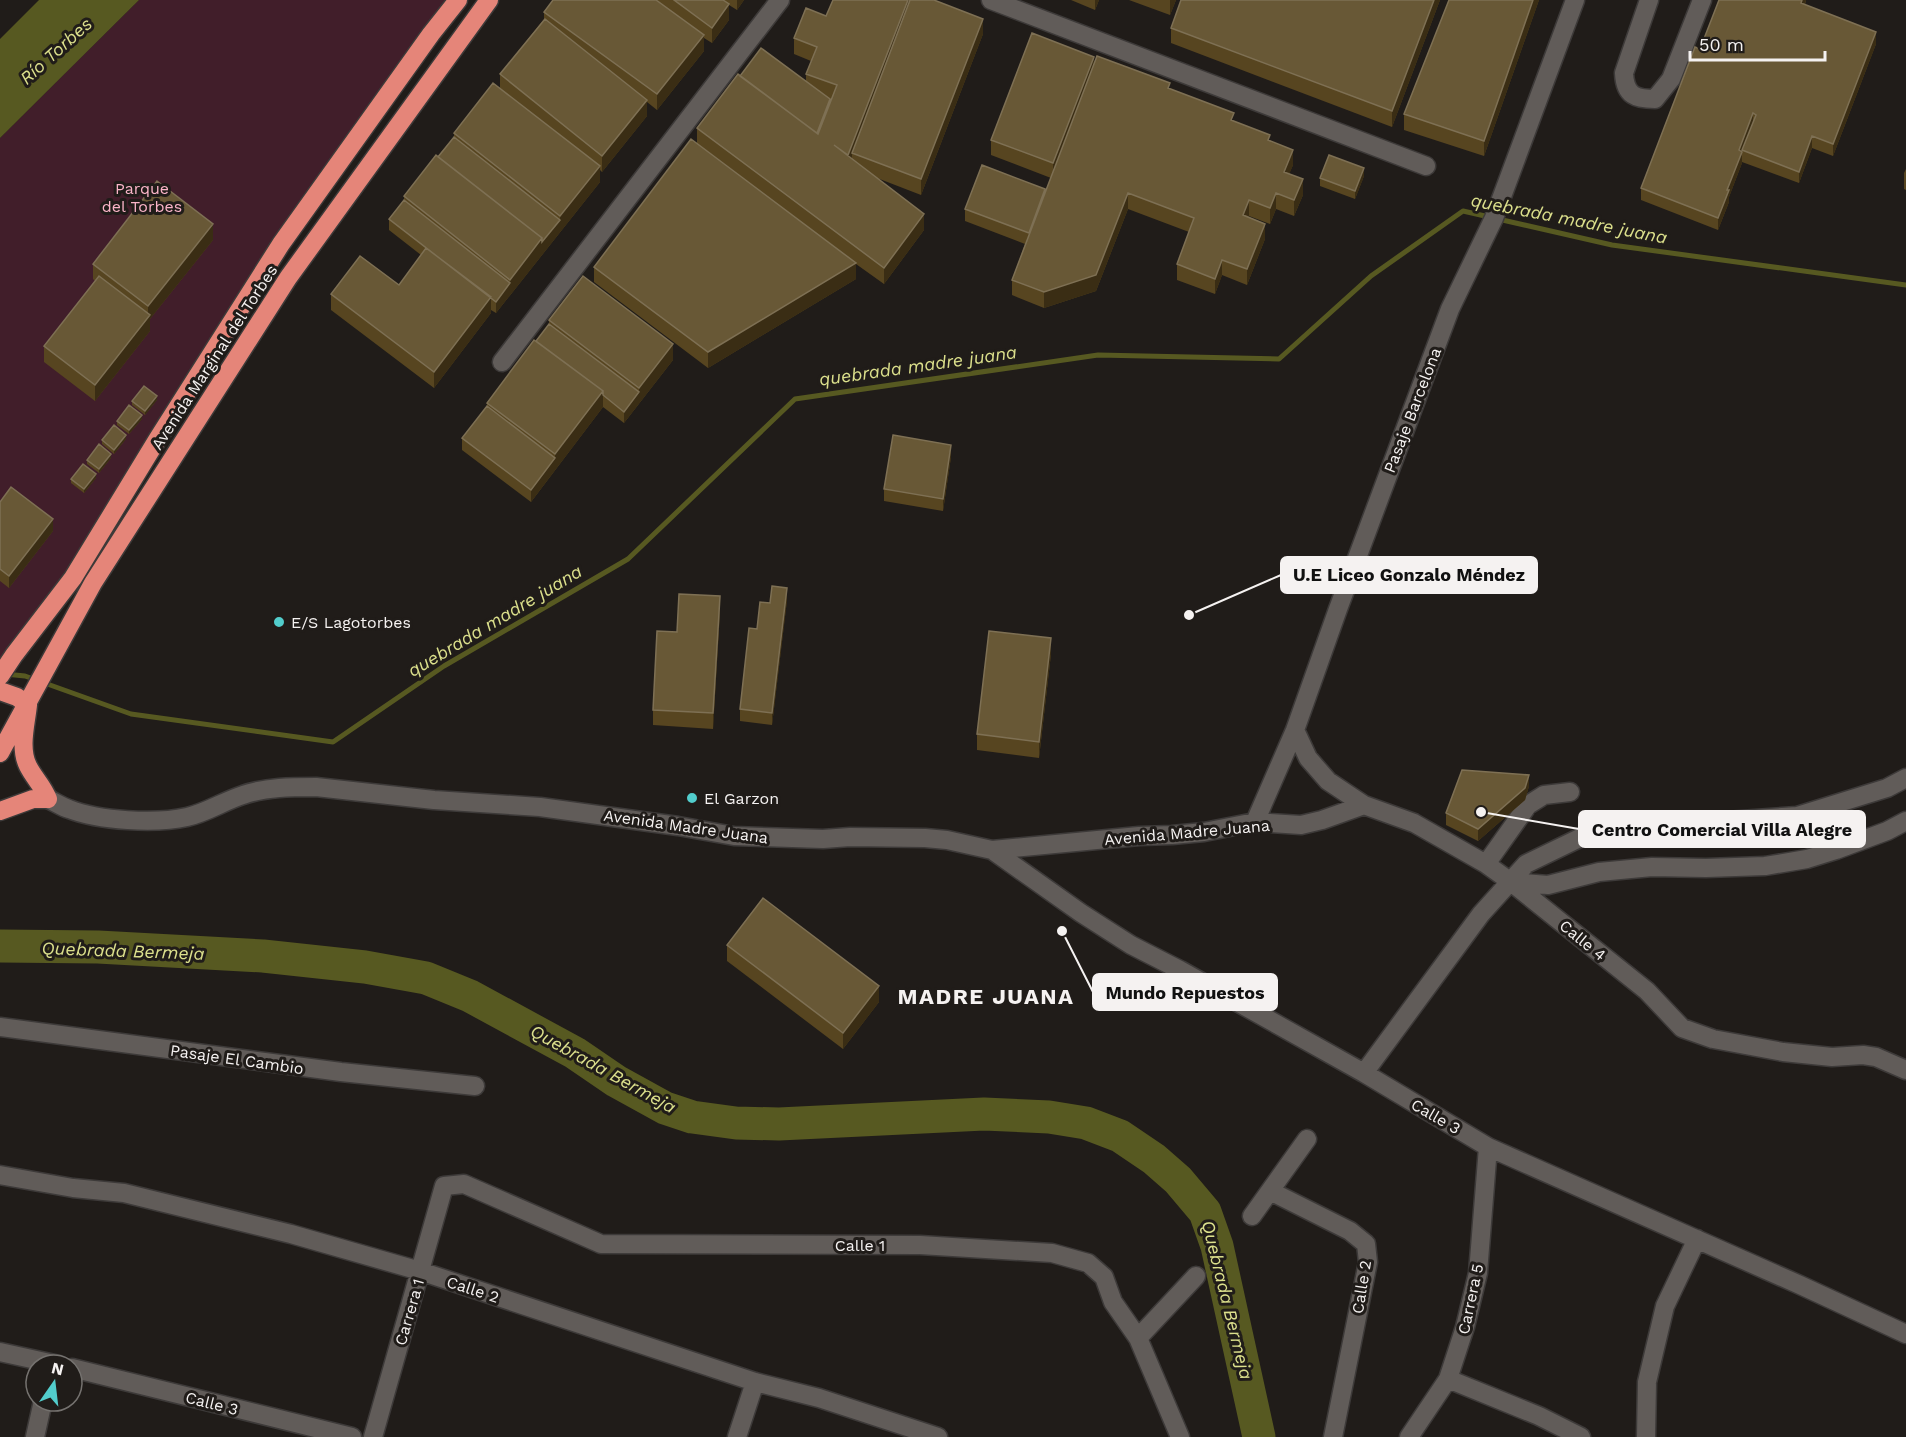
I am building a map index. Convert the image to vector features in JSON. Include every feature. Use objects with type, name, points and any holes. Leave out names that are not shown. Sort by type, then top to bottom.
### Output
[{"type":"highway","name":"Avenida Marginal del Torbes","points":[[0,676],[73,578],[281,244],[431,34],[458,0]]},
{"type":"highway","name":"Avenida Marginal del Torbes","points":[[0,753],[93,583],[293,271],[489,0]]},
{"type":"highway","points":[[0,690],[17,697],[28,705],[24,743],[27,764],[44,788],[48,799],[33,799],[0,811]]},
{"type":"street","points":[[502,362],[780,0]]},
{"type":"street","points":[[991,0],[1426,166]]},
{"type":"street","name":"Pasaje Barcelona","points":[[1255,822],[1295,730],[1450,309],[1494,218],[1575,0]]},
{"type":"street","points":[[1648,0],[1624,74],[1624,83],[1629,92],[1638,99],[1655,99],[1671,79],[1702,0]]},
{"type":"street","name":"Calle 4","points":[[1295,730],[1308,758],[1328,781],[1364,805],[1414,823],[1486,864],[1647,991],[1682,1028],[1713,1039],[1783,1053],[1832,1057],[1863,1055],[1876,1057],[1906,1070]]},
{"type":"street","points":[[1364,1073],[1482,914],[1527,864],[1590,833],[1640,827],[1797,816],[1887,788],[1906,778]]},
{"type":"street","name":"Avenida Madre Juana","points":[[48,799],[68,809],[92,815],[122,820],[155,820],[188,817],[244,794],[316,787],[434,800],[540,807],[735,836],[823,839],[925,838],[992,850],[1204,832],[1255,822],[1301,825],[1364,805]]},
{"type":"street","points":[[1486,864],[1528,805],[1544,795],[1570,792]]},
{"type":"street","points":[[1511,882],[1548,885],[1599,872],[1652,867],[1765,866],[1807,859],[1836,850],[1887,831],[1906,821]]},
{"type":"street","name":"Calle 3","points":[[992,850],[1131,945],[1364,1073],[1488,1147],[1906,1334]]},
{"type":"street","name":"Pasaje El Cambio","points":[[0,1027],[341,1072],[475,1086]]},
{"type":"street","points":[[1252,1216],[1307,1139]]},
{"type":"street","name":"Carrera 5","points":[[1409,1437],[1448,1379],[1465,1326],[1478,1273],[1488,1147]]},
{"type":"street","name":"Calle 2","points":[[0,1175],[73,1188],[124,1193],[291,1234],[420,1271],[755,1382],[819,1398],[938,1437]]},
{"type":"street","name":"Calle 1","points":[[444,1186],[465,1184],[601,1244],[920,1245],[1052,1253],[1088,1263],[1104,1277],[1113,1302],[1138,1338],[1180,1437]]},
{"type":"street","name":"Carrera 1","points":[[373,1437],[444,1186]]},
{"type":"street","name":"Calle 2","points":[[1270,1191],[1350,1231],[1366,1244],[1368,1262],[1333,1437]]},
{"type":"street","points":[[1646,1437],[1647,1382],[1665,1306],[1697,1239]]},
{"type":"street","points":[[1138,1338],[1196,1276]]},
{"type":"street","points":[[0,1352],[24,1357]]},
{"type":"street","name":"Calle 3","points":[[84,1371],[352,1437]]},
{"type":"street","points":[[1448,1379],[1539,1416],[1581,1437]]},
{"type":"street","points":[[737,1437],[755,1382]]},
{"type":"street","points":[[35,1437],[40,1413]]},
{"type":"green space","name":"Parque del Torbes","points":[[139,0],[458,0],[431,34],[0,676],[0,138]]},
{"type":"water","name":"Río Torbes","points":[[39,0],[139,0],[0,138],[0,39]]},
{"type":"building","points":[[553,0],[656,0],[704,35],[657,94],[544,12]]},
{"type":"building","points":[[674,0],[723,0],[729,4],[712,28]]},
{"type":"building","points":[[833,0],[908,0],[848,155],[834,145],[924,214],[884,268],[697,128],[738,74],[818,134],[837,85],[806,74],[817,47],[794,38],[806,8],[826,16]]},
{"type":"building","points":[[910,0],[934,0],[983,19],[921,179],[852,153]]},
{"type":"building","points":[[1181,0],[1434,0],[1392,111],[1171,28]]},
{"type":"building","points":[[1449,0],[1533,0],[1484,141],[1404,114]]},
{"type":"building","points":[[1719,0],[1802,0],[1801,3],[1876,32],[1833,144],[1812,136],[1799,172],[1742,150],[1756,115],[1753,113],[1739,150],[1742,152],[1718,218],[1641,188],[1695,47],[1700,49]]},
{"type":"building","points":[[545,19],[647,100],[602,156],[500,74]]},
{"type":"building","points":[[1032,33],[1094,57],[1053,163],[991,140]]},
{"type":"building","points":[[761,48],[830,99],[817,133],[740,76]]},
{"type":"building","points":[[1097,56],[1170,83],[1168,88],[1234,113],[1231,120],[1270,135],[1268,140],[1293,150],[1284,172],[1303,179],[1294,200],[1276,193],[1270,208],[1249,200],[1243,215],[1265,224],[1247,269],[1222,260],[1215,279],[1177,264],[1194,218],[1128,193],[1096,275],[1044,292],[1012,280]]},
{"type":"building","points":[[493,83],[600,166],[560,216],[454,133]]},
{"type":"building","points":[[454,137],[560,220],[542,242],[542,238],[438,157]]},
{"type":"building","points":[[691,139],[856,263],[708,352],[594,267]]},
{"type":"building","points":[[436,155],[542,238],[510,280],[404,196]]},
{"type":"building","points":[[1329,155],[1364,168],[1355,191],[1320,178]]},
{"type":"building","points":[[982,165],[1045,189],[1029,233],[965,209]]},
{"type":"building","points":[[157,181],[213,224],[148,306],[93,264]]},
{"type":"building","points":[[404,200],[510,283],[496,302],[389,219]]},
{"type":"building","points":[[426,248],[491,297],[434,372],[331,294],[360,256],[399,285]]},
{"type":"building","points":[[99,276],[150,315],[95,385],[44,346]]},
{"type":"building","points":[[583,276],[673,344],[639,388],[549,320]]},
{"type":"building","points":[[549,324],[639,392],[624,412],[603,395],[603,391],[536,341]]},
{"type":"building","points":[[534,340],[603,391],[555,454],[487,403]]},
{"type":"building","points":[[144,386],[157,396],[145,411],[132,401]]},
{"type":"building","points":[[129,405],[142,415],[129,430],[117,421]]},
{"type":"building","points":[[487,406],[555,458],[531,490],[462,438]]},
{"type":"building","points":[[114,425],[126,435],[114,450],[102,440]]},
{"type":"building","points":[[893,435],[951,445],[943,499],[884,489]]},
{"type":"building","points":[[99,444],[111,454],[99,469],[87,460]]},
{"type":"building","points":[[83,464],[96,474],[84,489],[71,479]]},
{"type":"building","points":[[11,487],[53,519],[9,576],[0,569],[0,502]]},
{"type":"building","points":[[772,586],[787,588],[772,713],[740,709],[749,628],[757,629],[760,602],[770,603]]},
{"type":"building","points":[[679,594],[720,596],[713,713],[653,710],[657,631],[677,632]]},
{"type":"building","points":[[989,631],[1051,638],[1039,742],[977,734]]},
{"type":"building","points":[[1462,770],[1529,775],[1525,788],[1478,829],[1446,813]]},
{"type":"building","points":[[763,898],[879,986],[843,1033],[727,945]]},
{"type":"waterway","name":"quebrada madre juana","points":[[5,674],[25,676],[131,714],[333,742],[444,666],[628,559],[795,399],[1098,355],[1279,359],[1371,276],[1463,211],[1612,245],[1906,285]]},
{"type":"waterway","name":"Quebrada Bermeja","points":[[0,946],[98,947],[263,956],[365,967],[426,978],[470,996],[575,1053],[616,1081],[665,1108],[692,1117],[736,1123],[779,1124],[984,1114],[1049,1117],[1086,1123],[1120,1136],[1154,1159],[1178,1180],[1205,1212],[1217,1246],[1259,1437]]},
{"type":"place","name":"U.E Liceo Gonzalo Méndez","points":[[1189,615]]},
{"type":"place","name":"E/S Lagotorbes","points":[[279,622]]},
{"type":"place","name":"El Garzon","points":[[692,798]]},
{"type":"place","name":"Centro Comercial Villa Alegre","points":[[1481,812]]},
{"type":"place","name":"Mundo Repuestos","points":[[1062,931]]},
{"type":"district","name":"MADRE JUANA","points":[[986,996]]}]
